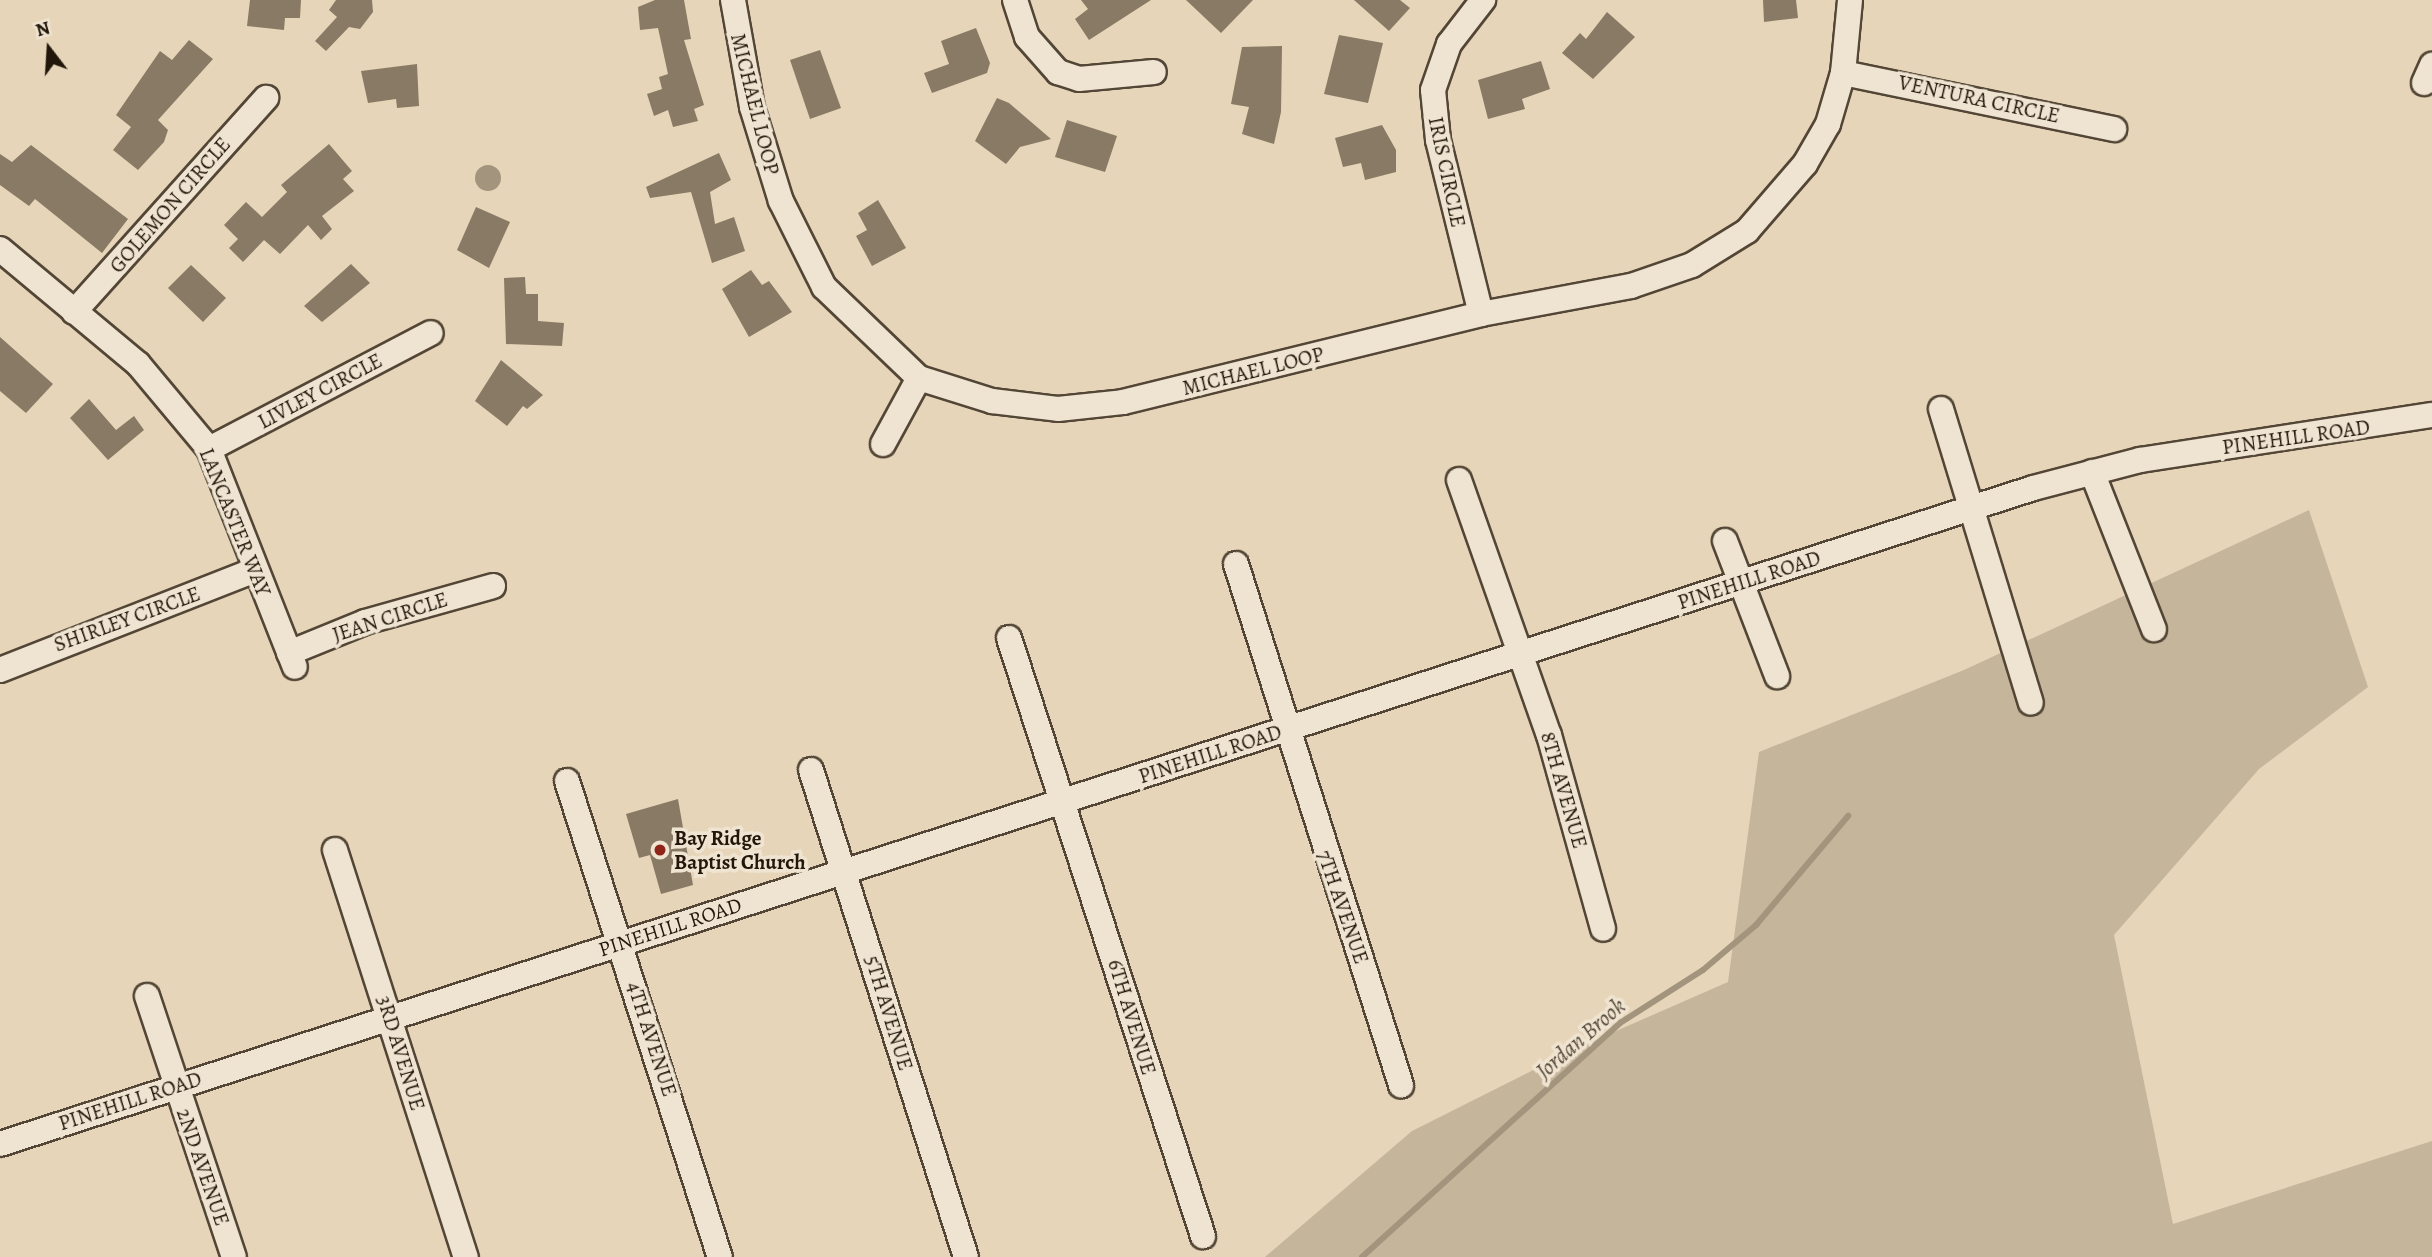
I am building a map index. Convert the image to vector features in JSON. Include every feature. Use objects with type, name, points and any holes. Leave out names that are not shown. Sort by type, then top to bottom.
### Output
[{"type":"street","name":"MICHAEL LOOP","points":[[733,0],[752,107],[795,236],[824,287],[919,379],[992,401],[1080,408],[1481,314],[1631,286],[1692,265],[1730,243],[1798,173],[1828,124],[1843,73],[1850,0]]},
{"type":"street","points":[[1015,0],[1027,37],[1058,72],[1079,79],[1154,72]]},
{"type":"street","name":"IRIS CIRCLE","points":[[1481,314],[1438,140],[1433,90],[1449,44],[1483,0]]},
{"type":"street","name":"VENTURA CIRCLE","points":[[1843,73],[2114,129]]},
{"type":"street","name":"GOLEMON CIRCLE","points":[[74,312],[266,98]]},
{"type":"street","name":"LANCASTER WAY","points":[[0,249],[138,364],[209,449],[292,660]]},
{"type":"street","name":"LIVLEY CIRCLE","points":[[209,449],[431,333]]},
{"type":"street","points":[[883,444],[919,379]]},
{"type":"street","points":[[1941,409],[2031,703]]},
{"type":"street","name":"PINEHILL ROAD","points":[[0,1144],[175,1085],[845,872],[1065,798],[1286,730],[1519,652],[2092,472],[2432,415]]},
{"type":"street","points":[[2092,472],[2154,629]]},
{"type":"street","name":"8TH AVENUE","points":[[1460,480],[1519,652],[1603,929]]},
{"type":"street","points":[[1725,541],[1777,676]]},
{"type":"street","name":"7TH AVENUE","points":[[1236,564],[1286,730],[1401,1085]]},
{"type":"street","name":"SHIRLEY CIRCLE","points":[[0,670],[255,570]]},
{"type":"street","name":"JEAN CIRCLE","points":[[292,660],[365,622],[493,586]]},
{"type":"street","name":"6TH AVENUE","points":[[1009,639],[1065,798],[1203,1236]]},
{"type":"street","name":"5TH AVENUE","points":[[811,770],[966,1257]]},
{"type":"street","name":"4TH AVENUE","points":[[567,782],[720,1257]]},
{"type":"street","name":"3RD AVENUE","points":[[335,850],[466,1257]]},
{"type":"street","name":"2ND AVENUE","points":[[147,996],[234,1257]]},
{"type":"shaded area","points":[[488,165],[497,169],[501,178],[497,187],[488,191],[479,187],[475,178],[479,169]]},
{"type":"shaded area","points":[[2309,510],[2368,687],[2259,769],[2114,935],[2173,1224],[2432,1141],[2432,1257],[1265,1257],[1412,1131],[1575,1049],[1728,982],[1759,752],[1964,670]]},
{"type":"building","points":[[250,0],[301,0],[300,18],[285,18],[284,30],[247,26]]},
{"type":"building","points":[[336,0],[372,0],[373,12],[360,29],[349,27],[326,51],[315,41],[337,17],[329,10]]},
{"type":"building","points":[[655,0],[684,0],[691,39],[684,40],[704,105],[694,109],[698,121],[673,127],[668,110],[654,116],[647,94],[662,89],[659,77],[668,74],[658,28],[640,30],[638,7]]},
{"type":"building","points":[[1081,0],[1151,0],[1089,40],[1075,19],[1088,9]]},
{"type":"building","points":[[1186,0],[1253,0],[1221,33]]},
{"type":"building","points":[[1354,0],[1400,0],[1410,8],[1389,31]]},
{"type":"building","points":[[1763,0],[1796,0],[1798,18],[1764,22]]},
{"type":"building","points":[[1607,12],[1635,37],[1593,79],[1562,53],[1580,33],[1586,39]]},
{"type":"building","points":[[976,28],[990,63],[987,73],[932,93],[924,73],[949,64],[941,41]]},
{"type":"building","points":[[1339,35],[1383,43],[1368,103],[1324,94]]},
{"type":"building","points":[[189,40],[213,59],[158,120],[168,130],[164,142],[138,170],[113,150],[131,127],[116,115],[160,51],[172,60]]},
{"type":"building","points":[[1282,46],[1281,112],[1274,144],[1242,134],[1249,107],[1231,104],[1242,47]]},
{"type":"building","points":[[820,50],[841,108],[810,119],[790,60]]},
{"type":"building","points":[[1541,61],[1550,89],[1522,99],[1525,109],[1488,119],[1478,80]]},
{"type":"building","points":[[417,64],[419,106],[397,108],[396,99],[368,103],[361,71]]},
{"type":"building","points":[[997,98],[1009,103],[1051,139],[1020,147],[1006,164],[975,141]]},
{"type":"building","points":[[1067,120],[1117,136],[1105,172],[1055,157]]},
{"type":"building","points":[[1382,125],[1396,150],[1396,172],[1365,180],[1361,163],[1343,167],[1335,138]]},
{"type":"building","points":[[329,144],[352,171],[343,179],[354,191],[322,216],[332,229],[321,240],[308,225],[280,254],[264,240],[243,262],[229,248],[238,239],[224,225],[246,202],[262,217],[287,192],[281,185]]},
{"type":"building","points":[[31,145],[128,219],[102,253],[35,199],[29,206],[0,185],[0,154],[12,162]]},
{"type":"building","points":[[719,153],[731,180],[710,192],[715,224],[734,217],[745,251],[712,263],[691,192],[650,198],[646,187]]},
{"type":"building","points":[[878,200],[906,248],[872,266],[856,236],[867,230],[858,213]]},
{"type":"building","points":[[476,207],[510,222],[489,268],[457,250]]},
{"type":"building","points":[[351,264],[370,283],[322,322],[304,306]]},
{"type":"building","points":[[191,265],[226,298],[203,322],[168,288]]},
{"type":"building","points":[[751,270],[762,285],[769,281],[792,312],[749,337],[722,289]]},
{"type":"building","points":[[525,277],[526,294],[538,294],[538,321],[564,323],[562,346],[506,344],[504,278]]},
{"type":"building","points":[[0,337],[53,384],[26,413],[0,391]]},
{"type":"building","points":[[501,360],[543,395],[527,409],[523,406],[507,426],[475,401]]},
{"type":"building","points":[[89,399],[116,430],[134,416],[144,430],[108,460],[70,418]]},
{"type":"building","name":"Bay Ridge Baptist Church","points":[[678,799],[693,885],[661,894],[650,855],[639,858],[626,814]]},
{"type":"waterway","name":"Jordan Brook","points":[[1362,1257],[1620,1023],[1703,970],[1756,925],[1848,816]]},
{"type":"place","name":"Bay Ridge Baptist Church","points":[[660,850]]}]
